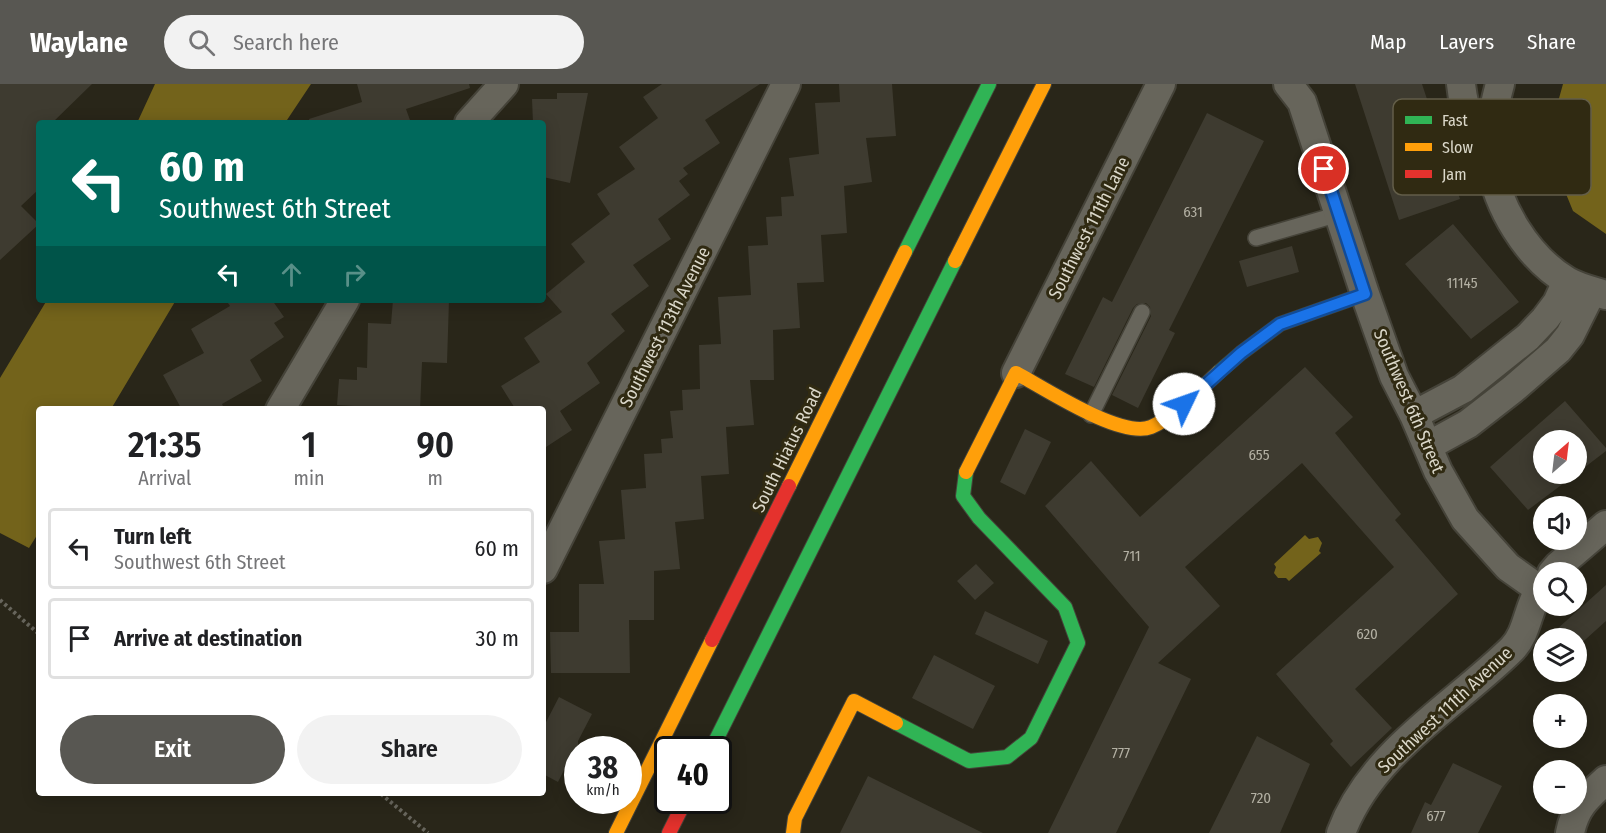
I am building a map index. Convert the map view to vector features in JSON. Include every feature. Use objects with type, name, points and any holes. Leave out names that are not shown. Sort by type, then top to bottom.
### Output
[{"type":"main road","name":"South Hiatus Road","points":[[616,833],[989,84]]},
{"type":"main road","points":[[718,736],[1044,84]]},
{"type":"main road","points":[[793,833],[795,818],[854,701],[969,761],[1007,758],[1031,738],[1078,643],[1065,607],[979,518],[963,496],[965,473],[1016,373],[1091,415],[1127,429],[1149,429],[1174,413],[1241,353],[1280,324],[1365,294]]},
{"type":"main road","points":[[669,833],[678,814]]},
{"type":"street","points":[[472,120],[504,84]]},
{"type":"street","name":"Southwest 113th Avenue","points":[[546,563],[786,84]]},
{"type":"street","name":"Southwest 111th Lane","points":[[1016,373],[1161,84]]},
{"type":"street","name":"Southwest 6th Street","points":[[1288,84],[1302,102],[1394,376],[1414,414],[1438,471],[1465,519],[1508,567],[1533,577]]},
{"type":"street","points":[[1461,84],[1464,99]]},
{"type":"street","points":[[1496,99],[1500,84]]},
{"type":"street","points":[[1500,195],[1519,236],[1543,262],[1589,289]]},
{"type":"street","points":[[1414,414],[1463,389],[1528,337],[1557,303],[1589,289]]},
{"type":"street","points":[[1428,446],[1468,424],[1558,350],[1570,335],[1589,289]]},
{"type":"street","points":[[282,406],[343,303]]},
{"type":"street","name":"Southwest 111th Avenue","points":[[1563,562],[1606,525]]},
{"type":"street","name":"Southwest 111th Avenue","points":[[1341,833],[1367,785],[1385,764],[1426,724],[1514,647],[1525,629],[1528,612],[1533,603]]},
{"type":"street","points":[[1570,833],[1579,807],[1606,780]]},
{"type":"lane","points":[[1256,238],[1339,214]]},
{"type":"lane","points":[[1091,415],[1142,312]]},
{"type":"path","points":[[0,600],[36,631]]},
{"type":"path","points":[[383,796],[428,833]]},
{"type":"shaded area","points":[[155,84],[311,84],[287,120],[138,120]]},
{"type":"shaded area","points":[[1563,84],[1606,84],[1606,234],[1573,211],[1566,195],[1591,195],[1591,99],[1559,99]]},
{"type":"shaded area","points":[[45,303],[174,303],[113,406],[36,406],[36,537],[29,548],[0,533],[0,378]]},
{"type":"shaded area","points":[[1305,535],[1309,539],[1318,537],[1322,543],[1319,551],[1321,553],[1289,581],[1286,578],[1278,578],[1274,573],[1276,567],[1274,564]]},
{"type":"building","points":[[0,84],[92,84],[55,120],[36,120],[36,192],[21,206],[36,221],[36,227],[0,260]]},
{"type":"building","points":[[357,84],[469,84],[470,88],[406,109],[410,120],[309,120],[362,102]]},
{"type":"building","points":[[662,84],[760,84],[705,120],[720,143],[683,168],[688,174],[679,181],[690,195],[658,219],[671,239],[633,265],[649,286],[611,314],[625,331],[587,363],[600,383],[560,411],[572,430],[546,447],[546,406],[514,406],[501,386],[540,362],[524,338],[562,312],[546,294],[585,262],[571,244],[610,214],[597,194],[635,169],[619,147],[658,118],[643,97]]},
{"type":"building","points":[[839,84],[892,84],[896,136],[866,138],[872,182],[844,186],[847,233],[821,235],[824,282],[797,283],[800,328],[773,330],[774,380],[750,380],[754,425],[726,427],[729,474],[701,476],[704,519],[675,522],[680,569],[654,571],[654,620],[629,620],[630,673],[551,673],[550,632],[579,632],[579,584],[604,584],[599,541],[625,539],[621,490],[646,488],[644,454],[662,453],[661,439],[673,438],[670,411],[683,410],[682,390],[700,389],[699,345],[721,344],[718,297],[751,295],[748,246],[768,245],[766,217],[782,216],[781,197],[794,196],[789,158],[819,154],[815,103],[840,102]]},
{"type":"building","points":[[1355,84],[1422,84],[1427,99],[1393,99],[1393,195],[1459,195],[1460,199],[1399,220]]},
{"type":"building","points":[[557,93],[588,93],[570,183],[546,178],[546,120],[533,120],[532,99],[557,99]]},
{"type":"building","points":[[1207,113],[1264,141],[1169,330],[1175,333],[1138,408],[1112,395],[1151,316],[1150,307],[1146,303],[1137,304],[1133,308],[1094,387],[1065,374],[1103,297],[1112,302]]},
{"type":"building","points":[[1453,224],[1519,302],[1471,339],[1405,264]]},
{"type":"building","points":[[1292,246],[1299,272],[1247,287],[1239,261]]},
{"type":"building","points":[[228,303],[274,303],[284,317],[274,323],[284,337],[250,360],[262,381],[222,404],[223,406],[180,406],[163,375],[204,353],[191,329],[230,306]]},
{"type":"building","points":[[393,303],[449,303],[447,363],[422,362],[420,406],[337,405],[339,379],[357,380],[357,367],[367,368],[368,323],[391,324]]},
{"type":"building","points":[[1305,367],[1353,417],[1335,433],[1401,514],[1395,520],[1458,594],[1355,689],[1392,728],[1351,767],[1330,744],[1333,741],[1276,674],[1394,567],[1302,463],[1185,567],[1220,606],[1158,663],[1191,679],[1116,833],[1048,833],[1149,627],[1045,506],[1091,461],[1140,517]]},
{"type":"building","points":[[1565,401],[1606,448],[1606,451],[1587,466],[1587,430],[1533,430],[1533,484],[1563,484],[1547,496],[1533,496],[1533,506],[1528,510],[1490,467]]},
{"type":"building","points":[[1025,429],[1051,442],[1025,495],[1000,482]]},
{"type":"building","points":[[976,564],[994,583],[975,600],[957,581]]},
{"type":"building","points":[[1606,585],[1606,621],[1587,638],[1587,628],[1558,628],[1572,616],[1587,616],[1587,602]]},
{"type":"building","points":[[985,611],[1048,641],[1038,664],[975,634]]},
{"type":"building","points":[[934,655],[995,686],[973,729],[912,698]]},
{"type":"building","points":[[559,697],[592,714],[581,736],[564,736],[564,770],[558,782],[546,776],[546,722]]},
{"type":"building","points":[[1257,736],[1310,764],[1280,833],[1209,833]]},
{"type":"building","points":[[1453,763],[1502,786],[1478,833],[1411,833],[1425,802],[1431,805]]},
{"type":"building","points":[[868,776],[983,833],[840,833]]},
{"type":"traffic: fast","points":[[905,252],[989,84]]},
{"type":"traffic: fast","points":[[718,736],[955,261]]},
{"type":"traffic: fast","points":[[1219,372],[1280,324],[1365,294]]},
{"type":"traffic: fast","points":[[896,723],[969,761],[1007,757],[1031,738],[1078,643],[1065,607],[979,518],[963,496],[966,472]]},
{"type":"traffic: slow","points":[[955,261],[1044,84]]},
{"type":"traffic: slow","points":[[789,486],[905,252]]},
{"type":"traffic: slow","points":[[966,472],[1016,373],[1102,419],[1138,429],[1151,427],[1170,416],[1219,372]]},
{"type":"traffic: slow","points":[[616,833],[712,640]]},
{"type":"traffic: slow","points":[[793,833],[795,818],[854,701],[896,723]]},
{"type":"traffic: jam","points":[[712,640],[789,486]]},
{"type":"traffic: jam","points":[[669,833],[678,814]]},
{"type":"route","points":[[1184,404],[1241,353],[1280,324],[1365,294],[1324,169]]}]
